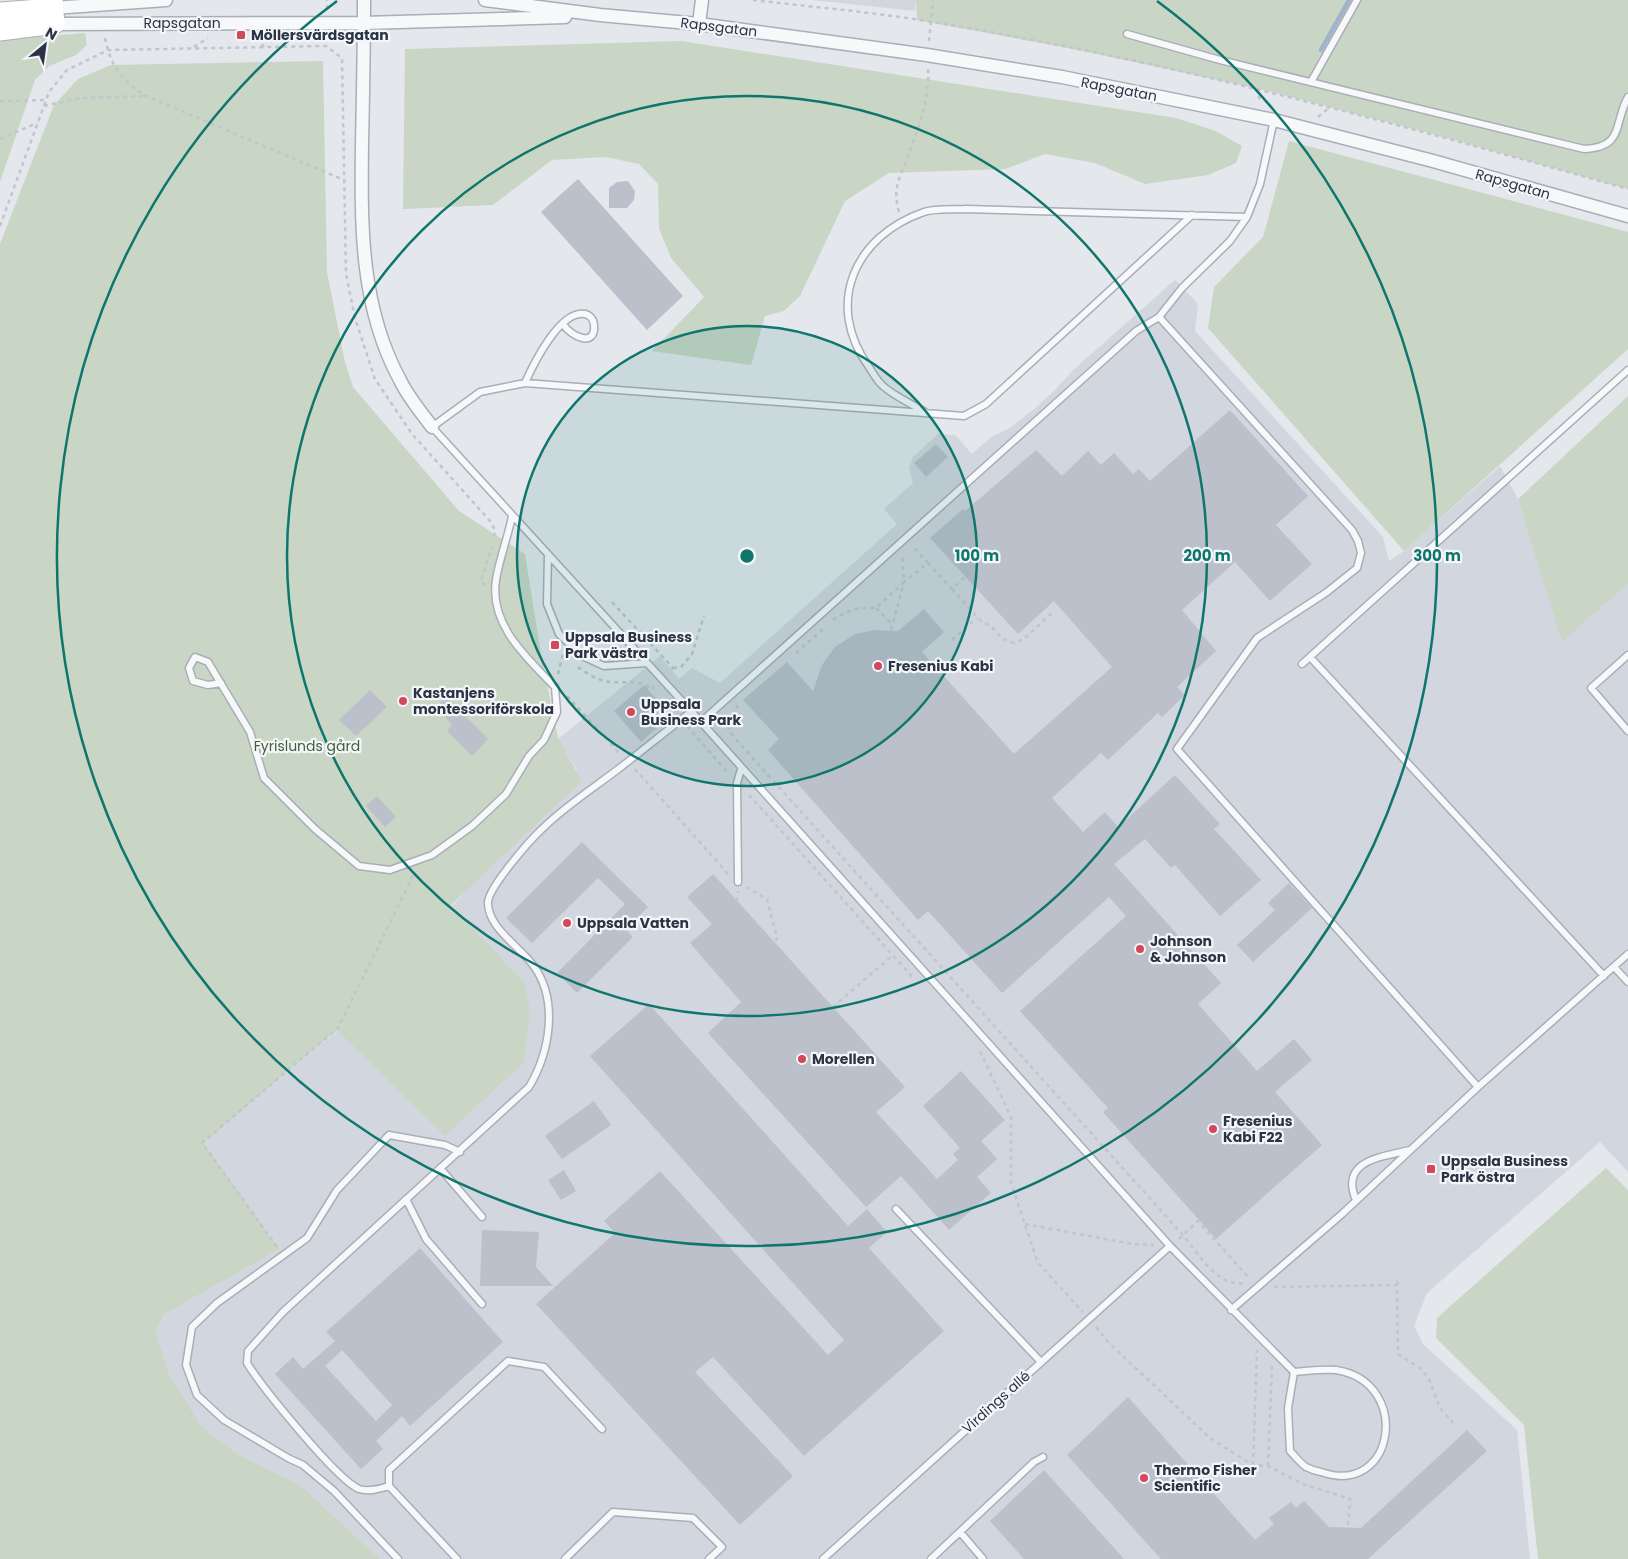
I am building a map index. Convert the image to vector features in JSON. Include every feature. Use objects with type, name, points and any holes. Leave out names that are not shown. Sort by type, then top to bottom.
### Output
[{"type":"street","name":"Rapsgatan","points":[[0,31],[54,11],[166,0]]},
{"type":"street","points":[[364,0],[362,188],[364,252],[368,291],[381,337],[400,381],[432,427]]},
{"type":"street","name":"Rapsgatan","points":[[485,0],[600,15],[699,24],[927,55],[1062,77],[1274,120],[1433,161],[1628,216]]},
{"type":"street","points":[[699,24],[702,0]]},
{"type":"street","name":"Rapsgatan","points":[[0,12],[54,11],[364,23],[600,15]]},
{"type":"lane","points":[[1311,82],[1357,0]]},
{"type":"lane","points":[[1127,34],[1311,82],[1584,149],[1599,148],[1615,136],[1628,97]]},
{"type":"lane","points":[[701,722],[1136,331],[1159,317],[1182,288],[1230,241],[1247,217],[1260,184],[1274,120]]},
{"type":"lane","points":[[926,413],[882,386],[861,356],[849,329],[846,299],[854,272],[871,246],[902,224],[925,212],[966,209],[1247,217]]},
{"type":"lane","points":[[1192,214],[986,404],[964,416],[525,383],[480,392],[432,427],[692,712],[741,769],[1170,1246],[1272,1351],[1294,1372],[1336,1370],[1357,1378],[1372,1387],[1382,1402],[1387,1419],[1387,1432],[1375,1459],[1364,1470],[1351,1477],[1336,1477],[1306,1467],[1290,1451],[1288,1408],[1294,1372]]},
{"type":"lane","points":[[525,383],[547,340],[564,324],[573,316],[584,314],[594,322],[594,328],[592,334],[586,339],[579,339],[567,330],[564,324]]},
{"type":"lane","points":[[1159,317],[1352,530],[1358,541],[1361,553],[1356,568],[1327,592],[1257,638],[1177,750],[1478,1087]]},
{"type":"lane","points":[[1302,664],[1628,370]]},
{"type":"lane","points":[[221,683],[208,685],[193,681],[189,668],[196,657],[208,662],[221,683],[250,732],[264,778],[315,829],[359,866],[390,870],[432,855],[472,826],[506,794],[529,756],[544,740],[557,712],[555,687],[525,656],[504,628],[496,602],[496,580],[512,516]]},
{"type":"lane","points":[[548,554],[547,604],[559,634],[582,656],[604,666],[647,664]]},
{"type":"lane","points":[[1628,655],[1590,688],[1628,730]]},
{"type":"lane","points":[[1310,657],[1604,976]]},
{"type":"lane","points":[[389,1486],[375,1490],[359,1489],[342,1476],[260,1384],[247,1363],[248,1352],[283,1312],[440,1168],[460,1152],[529,1086],[540,1068],[550,1009],[545,988],[533,965],[488,913],[488,899],[509,867],[542,828],[692,712]]},
{"type":"lane","points":[[738,882],[738,783],[741,769]]},
{"type":"lane","points":[[1232,1310],[1628,954]]},
{"type":"lane","points":[[1614,967],[1628,982]]},
{"type":"lane","points":[[398,1559],[334,1491],[303,1465],[224,1420],[197,1395],[186,1365],[192,1327],[217,1303],[307,1238],[338,1190],[389,1135],[445,1146],[460,1152]]},
{"type":"lane","points":[[1356,1200],[1351,1181],[1357,1170],[1366,1162],[1411,1149]]},
{"type":"lane","points":[[440,1168],[482,1217]]},
{"type":"lane","points":[[406,1199],[426,1239],[482,1304]]},
{"type":"lane","points":[[896,1209],[1041,1362]]},
{"type":"lane","name":"Virdings allé","points":[[823,1559],[1170,1246]]},
{"type":"lane","points":[[456,1559],[389,1486],[389,1470],[508,1361],[544,1367],[602,1429]]},
{"type":"lane","points":[[931,1559],[1034,1462],[1043,1457]]},
{"type":"lane","points":[[566,1559],[613,1512],[693,1518],[722,1547],[709,1559]]},
{"type":"lane","points":[[960,1532],[983,1559]]},
{"type":"path","points":[[753,0],[931,22],[1083,51],[1264,90],[1435,134],[1628,189]]},
{"type":"path","points":[[902,224],[896,202],[896,182],[908,157],[929,84],[927,55],[933,0]]},
{"type":"path","points":[[254,34],[264,47]]},
{"type":"path","points":[[193,48],[213,36]]},
{"type":"path","points":[[0,226],[6,214],[49,92],[67,70],[108,50],[326,46],[342,58],[346,274],[355,318],[375,379],[412,434],[490,521],[495,530],[494,541],[481,580],[496,602]]},
{"type":"path","points":[[108,50],[123,80],[146,96],[344,180]]},
{"type":"path","points":[[44,106],[80,98],[146,96]]},
{"type":"path","points":[[0,101],[46,100]]},
{"type":"path","points":[[0,139],[37,123]]},
{"type":"path","points":[[904,541],[928,563],[977,618],[992,627],[1003,639],[1014,643],[1024,639],[1053,612]]},
{"type":"path","points":[[891,630],[904,582],[904,541]]},
{"type":"path","points":[[876,608],[928,563]]},
{"type":"path","points":[[952,589],[965,576]]},
{"type":"path","points":[[792,656],[834,619],[847,611],[862,607],[876,608],[892,624]]},
{"type":"path","points":[[673,668],[681,667],[692,654],[704,616]]},
{"type":"path","points":[[952,640],[977,618]]},
{"type":"path","points":[[562,654],[555,687],[566,696],[628,762],[738,882],[767,899],[777,938],[775,942]]},
{"type":"path","points":[[740,700],[727,723],[728,731],[1183,1235],[1222,1280],[1236,1284],[1252,1281],[1198,1221],[1183,1235],[1170,1246],[1132,1244],[1024,1224]]},
{"type":"path","points":[[681,720],[920,984]]},
{"type":"path","points":[[284,1256],[202,1143],[338,1028],[422,858]]},
{"type":"path","points":[[833,1007],[893,955]]},
{"type":"path","points":[[980,1051],[1011,1117],[1011,1183],[1038,1263],[1089,1318],[1109,1343],[1210,1437],[1253,1465],[1268,1466],[1304,1484],[1350,1499],[1348,1527]]},
{"type":"path","points":[[1399,1277],[1397,1285],[1398,1354],[1420,1368],[1429,1378],[1440,1408],[1453,1422]]},
{"type":"path","points":[[1261,1284],[1275,1287],[1397,1285]]},
{"type":"path","points":[[1253,1465],[1258,1336]]},
{"type":"path","points":[[1268,1466],[1272,1351]]},
{"type":"shaded area","points":[[812,0],[916,0],[915,11]]},
{"type":"shaded area","points":[[1175,280],[1198,304],[1195,331],[1383,537],[1389,561],[1404,551],[1500,466],[1518,499],[1563,641],[1628,584],[1628,1172],[1600,1142],[1427,1293],[1414,1326],[1423,1344],[1517,1430],[1530,1559],[380,1559],[299,1484],[239,1455],[202,1427],[170,1376],[156,1333],[163,1315],[280,1249],[204,1143],[338,1030],[577,770],[558,739],[660,656],[679,679],[692,668],[720,683],[897,524],[884,509],[913,483],[909,468],[913,457],[938,434],[955,435],[972,454],[991,437],[1008,429],[1033,410],[1073,370]]},
{"type":"green space","points":[[916,0],[1628,0],[1628,189],[1425,132],[1264,90],[1083,51],[917,20]]},
{"type":"green space","points":[[85,33],[87,45],[76,55],[49,66],[35,80],[0,182],[0,40]]},
{"type":"green space","points":[[681,41],[1176,118],[1216,131],[1242,146],[1236,163],[1208,175],[1145,184],[1095,163],[1045,154],[1005,169],[889,173],[845,201],[800,296],[784,311],[765,316],[751,365],[652,351],[704,297],[671,258],[659,228],[658,184],[639,164],[606,157],[552,160],[493,205],[403,209],[405,49]]},
{"type":"green space","name":"Fyrislunds gård","points":[[323,61],[327,272],[345,362],[353,387],[459,511],[525,554],[540,648],[558,738],[582,781],[451,905],[524,982],[530,1011],[524,1062],[445,1136],[337,1030],[204,1143],[280,1249],[163,1315],[156,1333],[170,1376],[202,1427],[239,1455],[299,1484],[380,1559],[0,1559],[0,244],[54,105],[78,79],[111,65]]},
{"type":"green space","points":[[1289,141],[1628,232],[1628,349],[1404,551],[1208,328],[1214,287],[1263,237]]},
{"type":"green space","points":[[1628,396],[1628,584],[1562,642],[1518,499]]},
{"type":"green space","points":[[1606,1168],[1628,1190],[1628,1559],[1538,1559],[1524,1425],[1436,1338],[1437,1318]]},
{"type":"building","points":[[578,179],[683,296],[647,330],[541,212]]},
{"type":"building","points":[[628,181],[635,191],[634,200],[627,208],[609,208],[609,188],[617,182]]},
{"type":"building","points":[[1230,410],[1308,496],[1276,525],[1312,564],[1270,601],[1235,562],[1182,610],[1216,651],[1177,687],[1185,695],[1162,717],[1158,713],[1108,760],[1101,753],[1052,798],[1083,832],[1105,812],[1118,827],[1175,775],[1220,824],[1214,829],[1261,880],[1220,916],[1175,865],[1171,868],[1145,839],[1114,864],[1221,983],[1198,1004],[1257,1071],[1294,1039],[1312,1060],[1275,1092],[1322,1145],[1216,1239],[1103,1112],[1108,1108],[1020,1011],[1126,916],[1109,897],[1002,993],[928,911],[918,920],[768,750],[779,739],[743,700],[787,662],[813,691],[822,665],[835,647],[855,634],[875,630],[898,631],[924,609],[944,632],[922,652],[1014,754],[1112,667],[1054,601],[1018,634],[930,538],[963,509],[965,511],[1036,450],[1062,476],[1088,451],[1101,465],[1114,453],[1133,474],[1139,469],[1150,481]]},
{"type":"building","points":[[936,444],[948,457],[926,477],[914,463]]},
{"type":"building","name":"Uppsala Business Park","points":[[644,685],[659,702],[645,714],[657,728],[641,742],[614,711]]},
{"type":"building","points":[[370,690],[387,707],[356,736],[339,720]]},
{"type":"building","points":[[446,697],[488,739],[472,756],[447,731],[452,725],[436,707]]},
{"type":"building","points":[[377,796],[396,817],[385,827],[366,806]]},
{"type":"building","points":[[582,842],[648,907],[626,930],[633,937],[577,993],[557,973],[625,904],[598,878],[532,943],[506,918]]},
{"type":"building","points":[[713,874],[905,1087],[876,1112],[937,1179],[958,1160],[953,1154],[960,1148],[923,1106],[961,1071],[1005,1120],[981,1141],[997,1159],[977,1177],[991,1193],[949,1230],[901,1176],[866,1207],[708,1033],[741,1002],[690,943],[712,924],[687,897]]},
{"type":"building","points":[[1289,883],[1312,908],[1253,962],[1237,945],[1275,910],[1268,903]]},
{"type":"building","points":[[649,1004],[848,1226],[867,1209],[887,1232],[869,1248],[944,1331],[804,1456],[713,1357],[695,1372],[793,1476],[740,1525],[536,1304],[615,1233],[604,1221],[660,1171],[828,1355],[844,1340],[590,1056]]},
{"type":"building","points":[[594,1101],[611,1125],[562,1159],[545,1136]]},
{"type":"building","points":[[564,1170],[576,1191],[561,1200],[548,1180]]},
{"type":"building","points":[[482,1230],[539,1232],[536,1267],[553,1286],[480,1286]]},
{"type":"building","points":[[420,1248],[503,1342],[410,1426],[402,1416],[376,1441],[383,1449],[361,1469],[275,1374],[293,1357],[303,1369],[335,1341],[326,1332]],"holes":[[[342,1350],[392,1405],[376,1421],[325,1366]]]},
{"type":"building","name":"Thermo Fisher Scientific","points":[[1128,1397],[1255,1540],[1274,1524],[1269,1518],[1291,1502],[1296,1508],[1304,1501],[1329,1527],[1361,1528],[1467,1430],[1487,1451],[1368,1559],[1161,1559],[1067,1455]]},
{"type":"building","points":[[1044,1470],[1124,1559],[1024,1559],[990,1521]]},
{"type":"waterway","points":[[1321,50],[1349,0]]},
{"type":"place","name":"Möllersvärdsgatan","points":[[241,35]]},
{"type":"place","name":"Uppsala Business Park västra","points":[[555,645]]},
{"type":"place","name":"Fresenius Kabi","points":[[878,666]]},
{"type":"place","name":"Kastanjens montessoriförskola","points":[[403,701]]},
{"type":"place","name":"Uppsala Business Park","points":[[631,712]]},
{"type":"place","name":"Uppsala Vatten","points":[[567,923]]},
{"type":"place","name":"Johnson & Johnson","points":[[1140,949]]},
{"type":"place","name":"Morellen","points":[[802,1059]]},
{"type":"place","name":"Fresenius Kabi F22","points":[[1213,1129]]},
{"type":"place","name":"Uppsala Business Park östra","points":[[1431,1169]]},
{"type":"place","name":"Thermo Fisher Scientific","points":[[1144,1478]]}]
